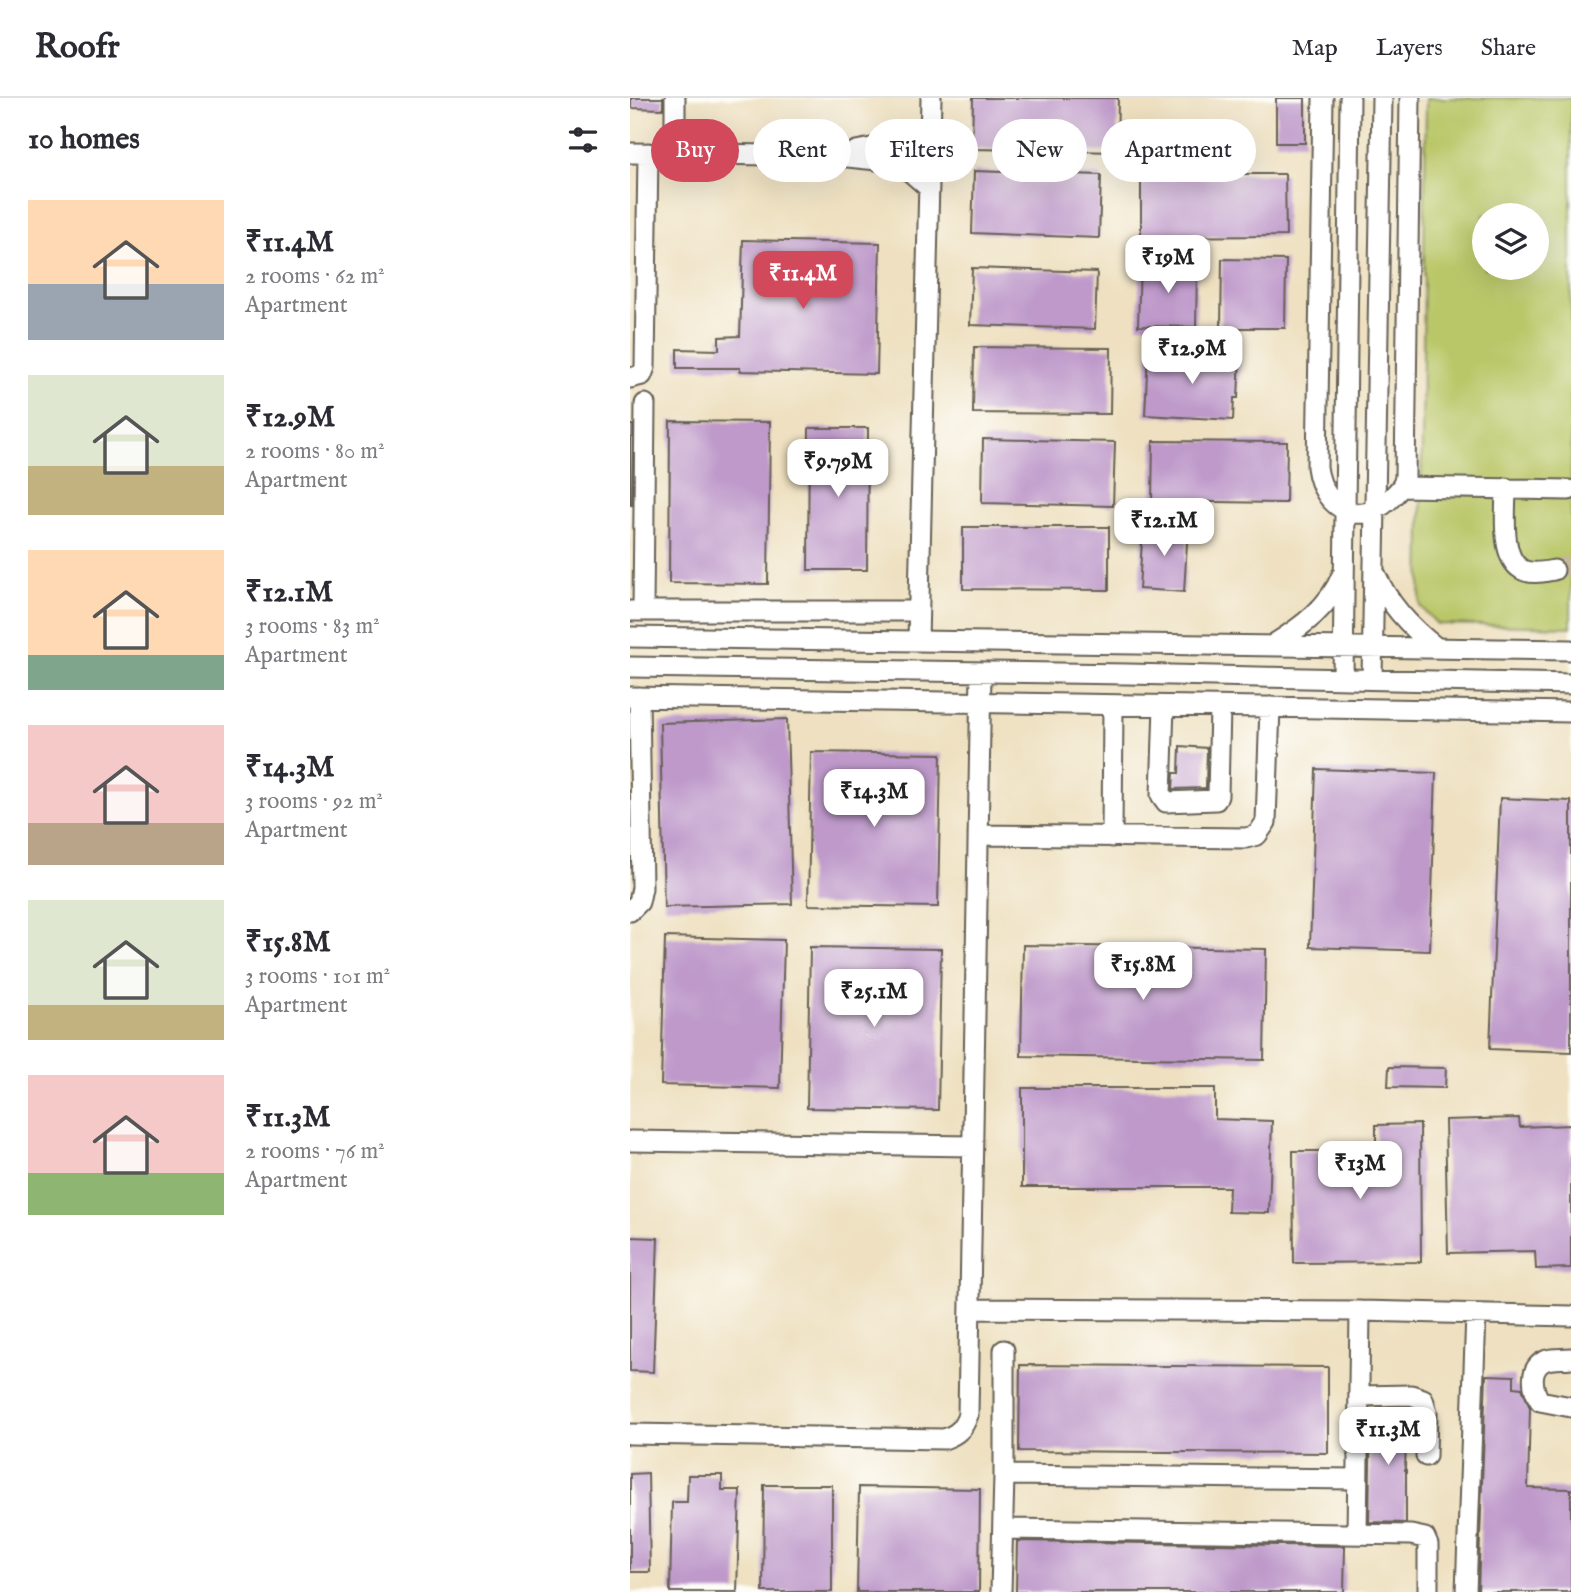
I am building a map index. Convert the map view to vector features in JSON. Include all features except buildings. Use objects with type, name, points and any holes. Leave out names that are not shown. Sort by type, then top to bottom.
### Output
[{"type":"street","points":[[676,98],[676,119]]},
{"type":"street","points":[[930,119],[931,98]]},
{"type":"street","points":[[1323,98],[1317,467],[1320,480],[1336,507],[1345,512],[1376,512],[1402,487],[1405,477],[1409,98]]},
{"type":"street","points":[[1343,678],[1350,98]]},
{"type":"street","points":[[1372,679],[1382,98]]},
{"type":"street","points":[[630,377],[642,375],[646,367],[639,153]]},
{"type":"street","points":[[851,157],[877,160],[906,168],[929,188]]},
{"type":"street","points":[[918,641],[929,182]]},
{"type":"street","points":[[646,404],[636,611],[918,611]]},
{"type":"street","points":[[1402,487],[1569,490]]},
{"type":"street","points":[[1506,488],[1506,539],[1513,562],[1521,570],[1530,573],[1554,570]]},
{"type":"street","points":[[1273,645],[1301,626],[1324,604],[1339,584],[1345,570]]},
{"type":"street","points":[[1374,571],[1390,602],[1420,635],[1437,648]]},
{"type":"street","points":[[630,637],[1571,650]]},
{"type":"street","points":[[951,641],[951,671]]},
{"type":"street","points":[[630,667],[1571,684]]},
{"type":"street","points":[[630,1434],[944,1439],[955,1435],[964,1427],[968,1415],[981,672]]},
{"type":"street","points":[[1466,711],[1491,683]]},
{"type":"street","points":[[630,911],[639,902],[642,888],[635,697],[1571,712]]},
{"type":"street","points":[[1112,836],[1113,705]]},
{"type":"street","points":[[1164,706],[1161,795],[1166,802],[1216,800],[1220,707]]},
{"type":"street","points":[[978,835],[1246,838],[1257,835],[1266,822],[1270,707]]},
{"type":"street","points":[[630,1141],[972,1146]]},
{"type":"street","points":[[970,1309],[1360,1311],[1571,1316]]},
{"type":"street","points":[[1357,1534],[1360,1311]]},
{"type":"street","points":[[1466,1592],[1476,1314]]},
{"type":"street","points":[[1002,1592],[1004,1350]]},
{"type":"street","points":[[1571,1358],[1546,1360],[1533,1372],[1535,1393],[1540,1401],[1571,1407]]},
{"type":"street","points":[[1359,1396],[1411,1395],[1423,1399],[1427,1412],[1426,1456]]},
{"type":"street","points":[[1004,1475],[1357,1479]]},
{"type":"street","points":[[1003,1529],[1357,1534],[1424,1538],[1428,1545],[1428,1592]]},
{"type":"green space","points":[[1426,98],[1571,98],[1571,627],[1437,624],[1420,606]]},
{"type":"tunnel","points":[[1554,570],[1571,563]]}]
